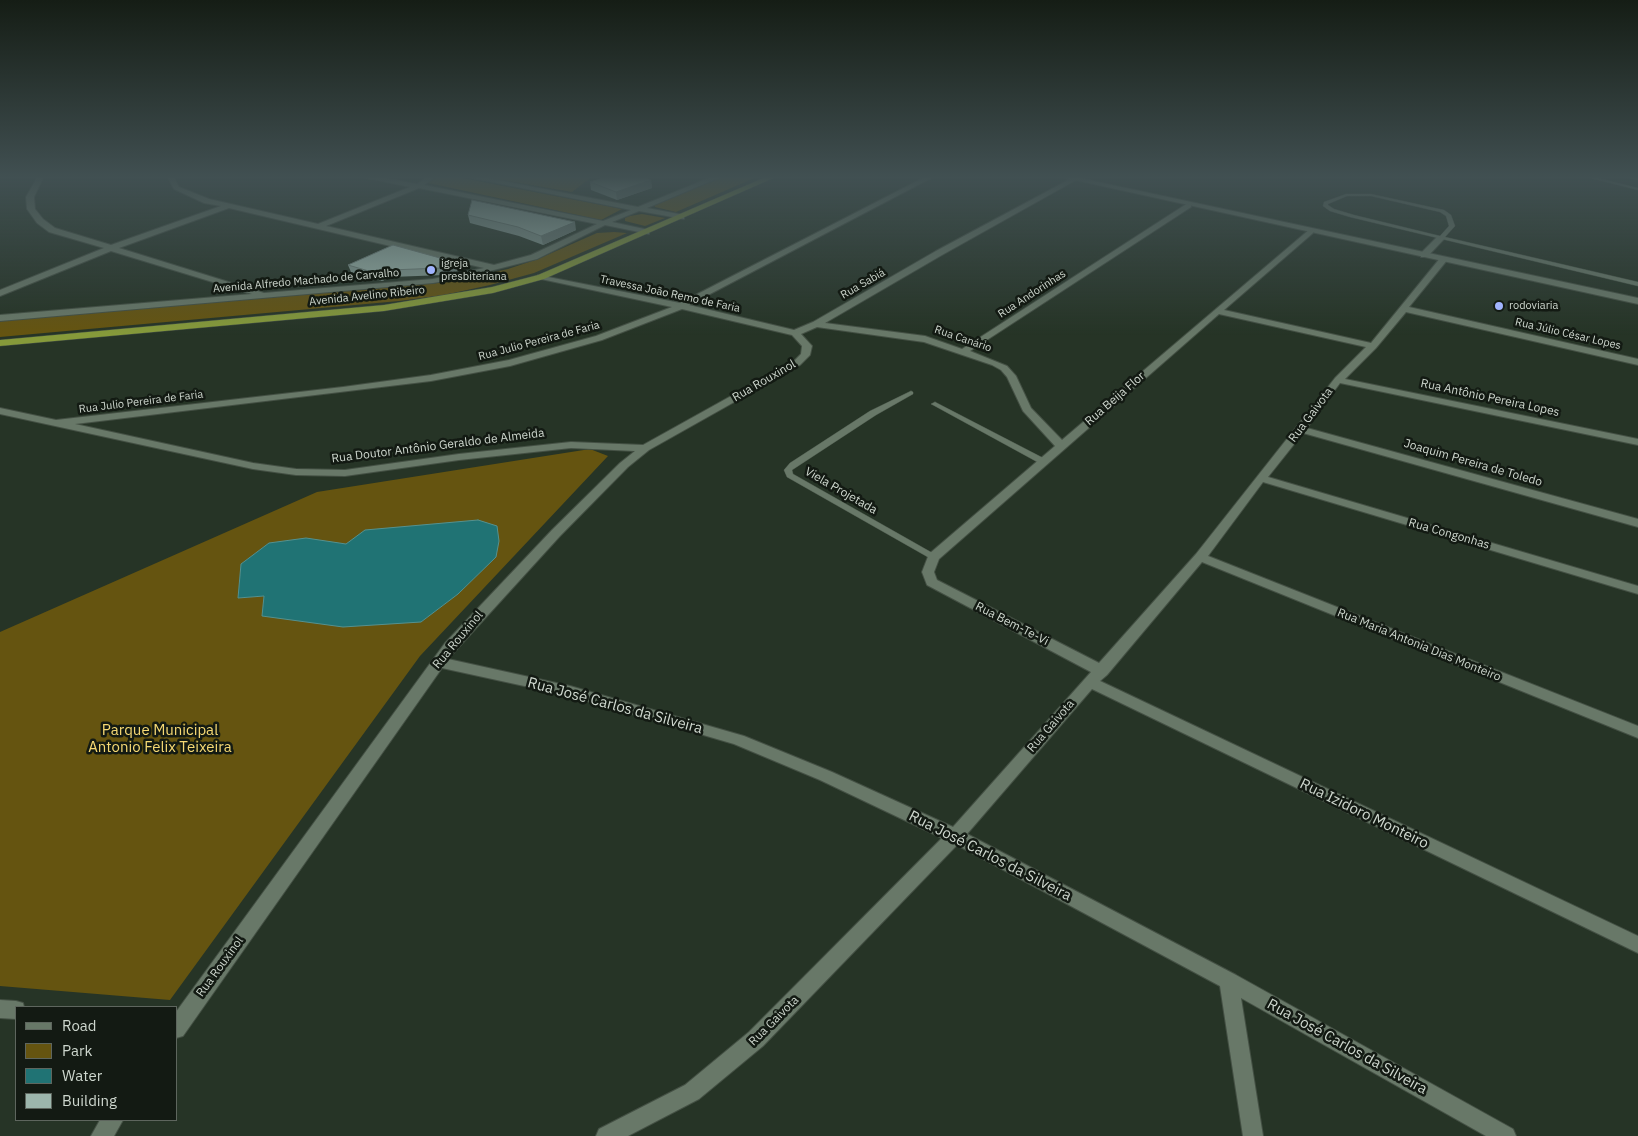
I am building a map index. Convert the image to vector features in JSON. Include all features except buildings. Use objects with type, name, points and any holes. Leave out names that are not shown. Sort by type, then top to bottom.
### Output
[{"type":"highway","name":"Avenida Avelino Ribeiro","points":[[0,343],[384,308],[485,292],[541,277],[653,229]]},
{"type":"street","points":[[51,229],[268,296]]},
{"type":"street","points":[[0,293],[111,248],[164,229]]},
{"type":"street","points":[[331,229],[496,268]]},
{"type":"street","name":"Avenida Alfredo Machado de Carvalho","points":[[0,316],[10,318],[433,281],[496,268],[534,257],[592,229]]},
{"type":"street","points":[[632,229],[646,232]]},
{"type":"street","name":"Rua Julio Pereira de Faria","points":[[57,423],[431,378],[510,363],[599,338],[636,325],[681,306],[830,229]]},
{"type":"street","name":"Rua Sabiá","points":[[794,333],[816,324],[983,229]]},
{"type":"street","name":"Rua Andorinhas","points":[[963,352],[1150,229]]},
{"type":"street","points":[[1301,229],[1638,301]]},
{"type":"street","name":"Rua Beija Flor","points":[[933,557],[1310,231]]},
{"type":"street","points":[[1424,255],[1441,238]]},
{"type":"street","name":"Rua Gaivota","points":[[606,1136],[692,1092],[756,1040],[955,836],[1090,682],[1102,671],[1200,557],[1338,380],[1373,346],[1444,259]]},
{"type":"street","name":"Travessa João Remo de Faria","points":[[541,277],[681,306],[794,333]]},
{"type":"street","name":"Rua Júlio César Lopes","points":[[1405,309],[1638,362]]},
{"type":"street","points":[[1217,311],[1373,346]]},
{"type":"street","name":"Rua Canário","points":[[816,324],[905,335],[944,344],[995,363],[1004,368],[1011,376],[1027,409],[1061,446]]},
{"type":"street","name":"Rua Rouxinol","points":[[178,1025],[450,646],[600,487],[645,448],[797,362],[805,354],[807,346],[794,333]]},
{"type":"street","name":"Rua Antônio Pereira Lopes","points":[[1338,380],[1638,442]]},
{"type":"street","name":"Rua Doutor Antônio Geraldo de Almeida","points":[[0,411],[253,466],[296,472],[345,473],[459,457],[571,445],[645,448]]},
{"type":"street","name":"Joaquim Pereira de Toledo","points":[[1301,429],[1638,523]]},
{"type":"street","name":"Rua Congonhas","points":[[1261,478],[1638,590]]},
{"type":"street","name":"Rua Bem-Te-Vi","points":[[933,557],[928,572],[931,582],[1102,671]]},
{"type":"street","name":"Rua Maria Antonia Dias Monteiro","points":[[1200,557],[1638,732]]},
{"type":"street","name":"Rua José Carlos da Silveira","points":[[438,662],[570,691],[654,714],[739,740],[826,776],[955,836],[1229,981],[1506,1136]]},
{"type":"street","name":"Rua Izidoro Monteiro","points":[[1090,682],[1638,945]]},
{"type":"street","points":[[1229,981],[1253,1136]]},
{"type":"street","points":[[0,1008],[15,1010]]},
{"type":"street","points":[[101,1136],[112,1121]]},
{"type":"lane","points":[[1406,229],[1638,284]]},
{"type":"lane","points":[[1441,238],[1449,229]]},
{"type":"lane","name":"Viela Projetada","points":[[911,393],[873,413],[793,464],[788,470],[790,475],[933,557]]},
{"type":"lane","points":[[935,404],[1044,462]]},
{"type":"green space","points":[[597,233],[627,233],[534,273],[444,295],[399,301],[0,337],[0,321],[449,282],[508,269],[538,259]]},
{"type":"green space","name":"Parque Municipal Antonio Felix Teixeira","points":[[590,449],[608,456],[420,656],[170,1000],[0,986],[0,632],[317,492]],"holes":[[[366,530],[496,557],[458,594],[421,622],[262,616],[264,596],[238,598],[241,564],[269,543],[327,542],[346,544]]]},
{"type":"water","points":[[478,520],[497,526],[499,541],[496,557],[458,594],[421,622],[343,627],[262,616],[264,596],[238,598],[241,564],[269,543],[306,538],[346,544],[365,530]]},
{"type":"place","name":"igreja presbiteriana","points":[[431,270]]},
{"type":"place","name":"rodoviaria","points":[[1499,306]]}]
